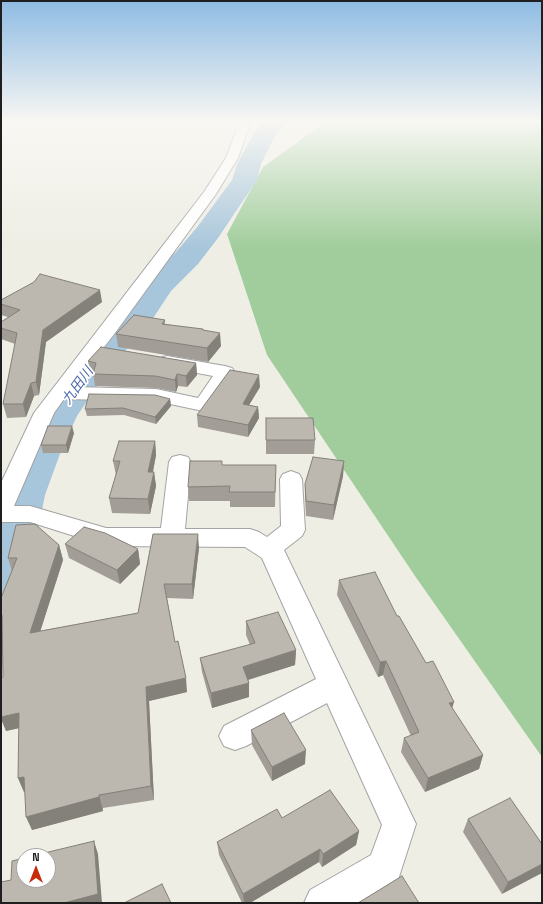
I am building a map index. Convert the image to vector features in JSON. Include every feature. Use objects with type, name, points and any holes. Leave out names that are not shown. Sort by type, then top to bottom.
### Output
[{"type":"street","points":[[229,163],[209,194],[114,323],[103,352],[76,369],[69,393],[44,413],[9,512],[106,537],[250,538],[272,552],[398,824],[385,867],[323,903]]},
{"type":"street","points":[[69,393],[156,395],[203,404],[225,372],[147,359]]},
{"type":"street","points":[[172,537],[180,462]]},
{"type":"street","points":[[268,549],[293,530],[291,479]]},
{"type":"street","points":[[235,736],[334,685]]},
{"type":"green space","points":[[268,163],[542,163],[542,757],[415,576],[267,355],[227,234],[263,167]]},
{"type":"building","points":[[40,274],[100,290],[43,330],[36,382],[31,383],[23,404],[3,404],[17,333],[1,328],[1,322],[20,310],[1,304],[1,300],[34,282]]},
{"type":"building","points":[[134,315],[165,320],[162,324],[203,329],[220,333],[207,348],[116,334]]},
{"type":"building","points":[[101,347],[196,363],[186,376],[177,374],[175,380],[155,376],[93,374],[96,363],[88,361]]},
{"type":"building","points":[[230,370],[259,375],[243,404],[258,407],[248,425],[197,415]]},
{"type":"building","points":[[89,394],[155,395],[170,399],[155,417],[123,408],[85,409]]},
{"type":"building","points":[[266,418],[313,418],[315,440],[266,440]]},
{"type":"building","points":[[48,426],[72,426],[66,445],[41,445]]},
{"type":"building","points":[[119,441],[155,441],[148,472],[154,472],[148,499],[109,498],[120,461],[113,461]]},
{"type":"building","points":[[313,457],[344,461],[334,505],[306,501],[305,484]]},
{"type":"building","points":[[190,461],[222,461],[222,465],[276,465],[275,492],[229,492],[230,486],[188,487]]},
{"type":"building","points":[[35,524],[59,545],[30,633],[138,613],[153,534],[198,534],[192,584],[164,584],[175,642],[178,641],[186,678],[146,687],[151,786],[99,795],[99,797],[26,817],[24,777],[18,778],[19,713],[1,717],[1,677],[3,677],[1,598],[17,558],[8,558],[16,525]]},
{"type":"building","points":[[84,527],[105,533],[138,549],[117,570],[65,544]]},
{"type":"building","points":[[375,572],[397,616],[399,616],[426,663],[433,661],[454,702],[449,703],[483,755],[428,778],[404,738],[419,732],[386,661],[380,662],[339,580]]},
{"type":"building","points":[[278,612],[296,650],[243,667],[249,683],[211,693],[200,658],[255,643],[246,621]]},
{"type":"building","points":[[284,713],[306,750],[272,767],[251,730]]},
{"type":"building","points":[[330,790],[359,831],[323,854],[320,849],[243,894],[217,842],[277,809],[282,818]]},
{"type":"building","points":[[510,798],[542,844],[542,864],[508,882],[468,819]]},
{"type":"building","points":[[94,841],[98,894],[64,903],[1,903],[1,882],[11,880],[12,861],[16,860],[16,888],[56,888],[56,850]]},
{"type":"building","points":[[402,876],[419,903],[358,903]]},
{"type":"building","points":[[162,884],[171,903],[124,903]]},
{"type":"waterway","name":"九田川","points":[[1,584],[22,495],[40,451],[57,416],[90,369],[113,342],[132,325],[159,285],[187,258],[208,232],[244,180],[249,163]]}]
